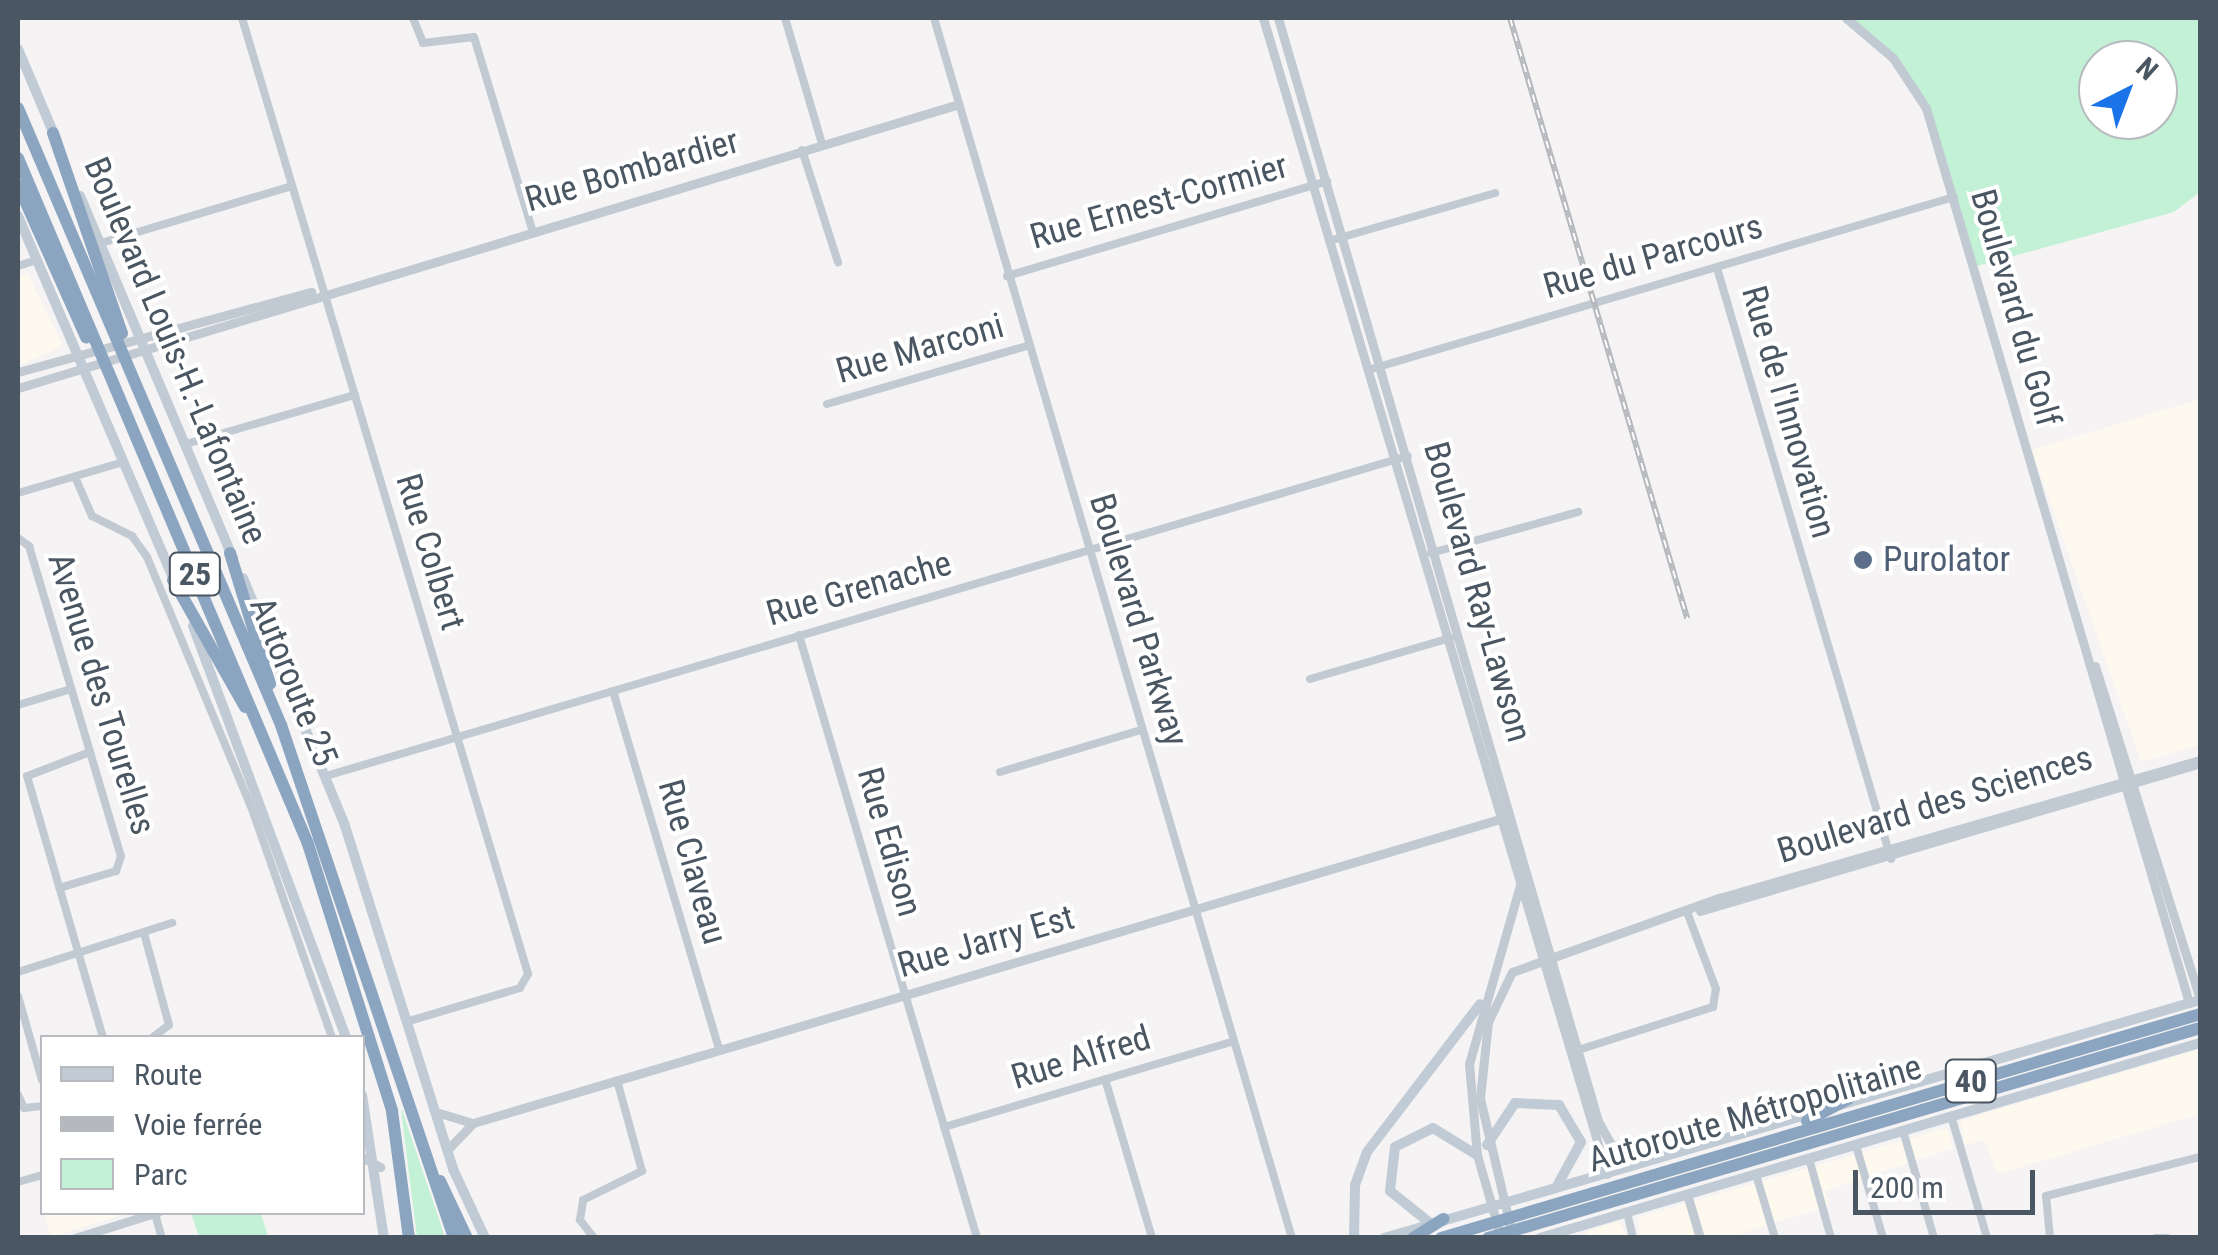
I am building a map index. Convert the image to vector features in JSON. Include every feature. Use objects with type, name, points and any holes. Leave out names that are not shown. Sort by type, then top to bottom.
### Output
[{"type":"highway","name":"Autoroute 25","points":[[18,108],[281,725],[408,1113],[454,1238]]},
{"type":"highway","points":[[53,133],[152,421]]},
{"type":"highway","name":"Autoroute 25","points":[[18,158],[273,752],[390,1102],[408,1236]]},
{"type":"highway","points":[[18,186],[118,396]]},
{"type":"highway","points":[[230,553],[281,725]]},
{"type":"highway","points":[[174,580],[273,752]]},
{"type":"highway","name":"Autoroute Métropolitaine","points":[[1441,1238],[2200,1014]]},
{"type":"highway","name":"Autoroute Métropolitaine","points":[[1488,1238],[2200,1028]]},
{"type":"highway","points":[[1741,1149],[1848,1099]]},
{"type":"highway","points":[[408,1113],[466,1238]]},
{"type":"highway","points":[[1413,1238],[1436,1221]]},
{"type":"main road","name":"Boulevard Louis-H.-Lafontaine","points":[[18,49],[101,243],[142,351],[186,444],[326,776],[410,1021],[448,1150],[485,1238]]},
{"type":"main road","points":[[18,216],[84,362],[290,868],[345,1035]]},
{"type":"main road","points":[[1384,1238],[1848,1099],[2196,1001]]},
{"type":"main road","points":[[1354,1238],[1367,1152],[1480,1004]]},
{"type":"main road","points":[[1544,1237],[1577,1232],[1627,1212],[1758,1178],[2200,1043]]},
{"type":"main road","points":[[1486,1145],[1514,1103],[1559,1104],[1581,1142],[1556,1186]]},
{"type":"main road","points":[[365,1106],[380,1167],[384,1238]]},
{"type":"main road","points":[[1436,1221],[1389,1189],[1395,1147],[1434,1128],[1476,1154]]},
{"type":"street","name":"Rue Colbert","points":[[242,18],[528,978],[410,1021]]},
{"type":"street","points":[[413,18],[423,43],[474,37],[532,229]]},
{"type":"street","points":[[785,18],[822,144]]},
{"type":"street","name":"Boulevard Parkway","points":[[934,18],[956,106],[1292,1238]]},
{"type":"street","name":"Boulevard Ray-Lawson","points":[[1263,18],[1520,885],[1549,957]]},
{"type":"street","name":"Boulevard Ray-Lawson","points":[[1278,18],[1514,815],[1607,1174]]},
{"type":"street","name":"Boulevard du Golf","points":[[1846,18],[1917,90],[1954,197],[2196,1001]]},
{"type":"street","name":"Rue Bombardier","points":[[18,372],[142,351],[324,291],[956,106]]},
{"type":"street","points":[[802,150],[838,262]]},
{"type":"street","name":"Rue Ernest-Cormier","points":[[1007,276],[1327,182]]},
{"type":"street","points":[[101,243],[292,186]]},
{"type":"street","points":[[1329,242],[1496,192]]},
{"type":"street","name":"Rue du Parcours","points":[[1368,370],[1954,197]]},
{"type":"street","points":[[18,266],[36,260]]},
{"type":"street","name":"Rue de l'Innovation","points":[[1717,268],[1891,859]]},
{"type":"street","name":"Rue Bombardier","points":[[18,388],[138,339],[324,291]]},
{"type":"street","name":"Rue Marconi","points":[[827,404],[1028,346]]},
{"type":"street","points":[[186,444],[355,394]]},
{"type":"street","name":"Rue Grenache","points":[[326,776],[1408,456]]},
{"type":"street","points":[[18,493],[123,462]]},
{"type":"street","points":[[75,477],[89,514],[132,536],[147,558],[253,812],[331,1035]]},
{"type":"street","points":[[1422,556],[1578,512]]},
{"type":"street","name":"Avenue des Tourelles","points":[[18,538],[29,546],[122,863],[59,888]]},
{"type":"street","name":"Rue Edison","points":[[800,635],[977,1238]]},
{"type":"street","points":[[1310,679],[1461,635]]},
{"type":"street","points":[[18,705],[71,689]]},
{"type":"street","name":"Rue Claveau","points":[[613,690],[719,1050]]},
{"type":"street","points":[[1471,720],[1485,716]]},
{"type":"street","points":[[1000,772],[1141,730]]},
{"type":"street","points":[[90,752],[27,776],[102,1035]]},
{"type":"street","name":"Boulevard des Sciences","points":[[1493,1190],[1480,1080],[1493,1006],[1508,976],[1549,957],[1888,847],[2200,762]]},
{"type":"street","name":"Boulevard des Sciences","points":[[1687,912],[1891,859],[2128,782]]},
{"type":"street","name":"Rue Jarry Est","points":[[448,1150],[474,1123],[1514,815]]},
{"type":"street","points":[[1512,1238],[1476,1154],[1468,1080],[1480,1004],[1520,885]]},
{"type":"street","points":[[1574,1051],[1714,1007],[1716,989],[1687,912]]},
{"type":"street","points":[[18,972],[172,924]]},
{"type":"street","points":[[144,933],[169,1024],[156,1035]]},
{"type":"street","points":[[18,996],[40,1073]]},
{"type":"street","name":"Rue Alfred","points":[[944,1128],[1234,1041]]},
{"type":"street","points":[[18,1047],[31,1043]]},
{"type":"street","name":"Boulevard Ray-Lawson","points":[[1574,1051],[1605,1137],[1647,1160]]},
{"type":"street","points":[[594,1238],[580,1220],[583,1200],[637,1180],[643,1168],[618,1080]]},
{"type":"street","points":[[1105,1080],[1152,1238]]},
{"type":"street","points":[[18,1095],[28,1110],[40,1107]]},
{"type":"street","points":[[436,1112],[474,1123]]},
{"type":"street","points":[[1952,1119],[1986,1238]]},
{"type":"street","points":[[365,1143],[373,1134]]},
{"type":"street","points":[[1904,1134],[1934,1238]]},
{"type":"street","points":[[1857,1148],[1882,1238]]},
{"type":"street","points":[[2050,1238],[2046,1196],[2200,1157]]},
{"type":"street","points":[[365,1158],[380,1167]]},
{"type":"street","points":[[1810,1162],[1832,1238]]},
{"type":"street","points":[[1758,1178],[1775,1238]]},
{"type":"street","points":[[1493,1190],[1501,1238]]},
{"type":"street","points":[[1687,1194],[1700,1238]]},
{"type":"street","points":[[1627,1212],[1634,1238]]},
{"type":"street","points":[[86,1236],[150,1215]]},
{"type":"street","points":[[2156,1238],[2168,1238]]},
{"type":"shaded area","points":[[28,274],[63,346],[18,366],[18,277]]},
{"type":"shaded area","points":[[2200,399],[2200,745],[2141,762],[2032,450]]},
{"type":"shaded area","points":[[2200,1049],[2200,1114],[1998,1174],[1984,1140],[1965,1145],[1960,1121]]},
{"type":"shaded area","points":[[1947,1128],[1953,1148],[1825,1191],[1829,1206],[1729,1237],[1639,1237],[1638,1217]]},
{"type":"shaded area","points":[[45,1215],[118,1216],[51,1237]]},
{"type":"shaded area","points":[[1619,1221],[1627,1237],[1583,1237],[1589,1230]]},
{"type":"green space","points":[[1846,18],[2200,18],[2200,192],[2174,212],[1977,266],[1926,108],[1906,74]]},
{"type":"green space","points":[[402,1110],[445,1237],[417,1237]]},
{"type":"green space","points":[[192,1215],[262,1215],[268,1237],[199,1237]]},
{"type":"railway","points":[[1510,18],[1687,618]]},
{"type":"place","name":"Purolator","points":[[1863,560]]}]
